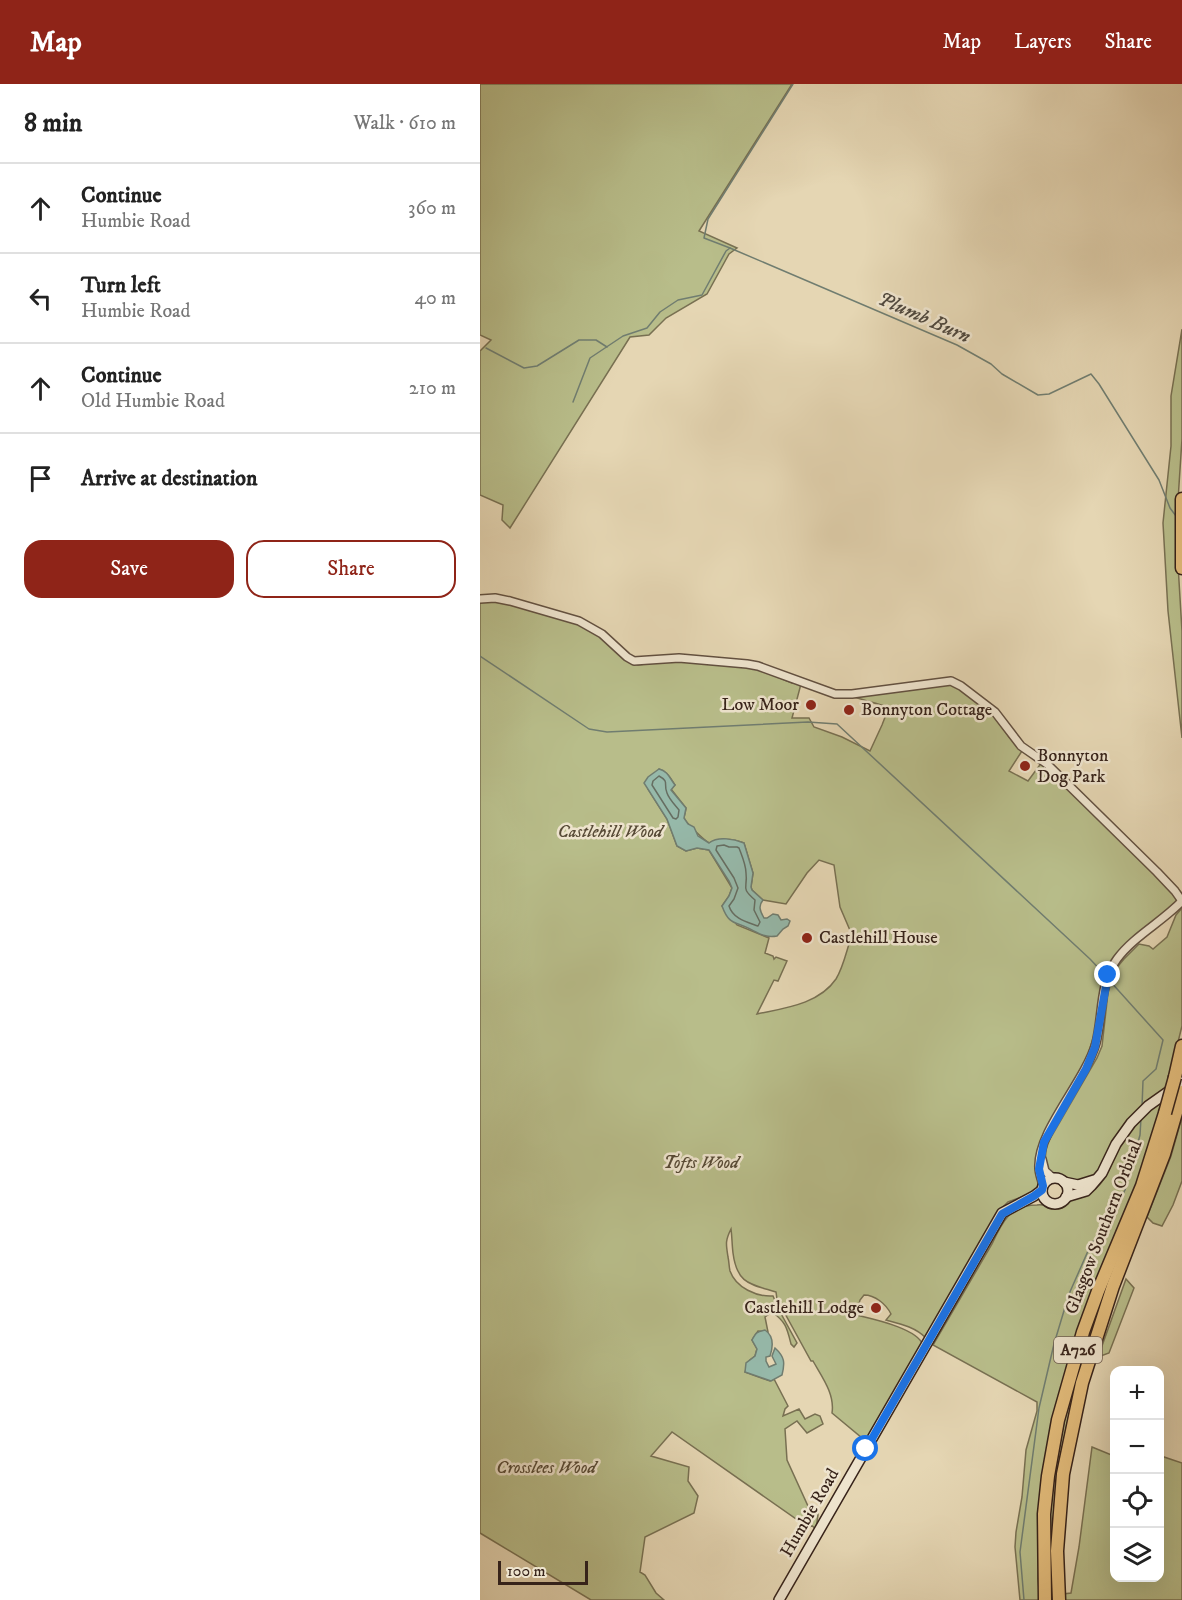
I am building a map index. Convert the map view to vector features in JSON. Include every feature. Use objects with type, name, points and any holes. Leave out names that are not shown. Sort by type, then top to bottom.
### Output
[{"type":"highway","points":[[1182,499],[1182,568]]},
{"type":"highway","name":"Glasgow Southern Orbital","points":[[1046,1600],[1044,1514],[1058,1420],[1083,1332],[1142,1186],[1179,1080],[1182,1046]]},
{"type":"highway","name":"Glasgow Southern Orbital","points":[[1059,1600],[1057,1551],[1063,1474],[1082,1383],[1113,1286],[1164,1154],[1180,1097]]},
{"type":"street","points":[[480,599],[495,598],[579,621],[602,634],[634,661],[679,658],[747,664],[835,694],[852,694],[951,681],[995,712],[1021,746],[1047,764],[1175,891],[1182,901],[1132,944],[1116,960],[1108,975],[1095,1047],[1086,1069],[1053,1124],[1041,1150],[1039,1169],[1044,1198],[1047,1201]]},
{"type":"street","points":[[1023,1202],[1047,1201],[1057,1204],[1066,1197],[1086,1191],[1106,1167],[1116,1144],[1131,1123],[1179,1080]]},
{"type":"street","points":[[1041,1150],[1045,1171],[1053,1178],[1078,1185],[1098,1179]]},
{"type":"street","name":"Humbie Road","points":[[778,1600],[1002,1214],[1034,1196],[1047,1180],[1053,1178]]},
{"type":"street","points":[[1064,1182],[1068,1189],[1066,1197]]},
{"type":"green space","points":[[480,84],[792,84],[699,231],[737,248],[729,254],[707,294],[666,318],[649,335],[630,337],[510,528],[502,520],[503,505],[480,495],[480,351],[491,340],[480,335]]},
{"type":"green space","points":[[1182,329],[1182,439],[1176,531],[1182,631],[1182,738],[1168,611],[1163,523],[1171,446],[1171,396]]},
{"type":"green space","points":[[480,601],[500,602],[583,625],[638,665],[676,660],[753,667],[792,683],[801,684],[792,718],[809,718],[814,727],[842,737],[870,751],[889,707],[853,697],[952,684],[993,713],[1009,737],[1022,751],[1009,771],[1028,781],[1042,762],[1175,894],[1178,900],[1176,905],[1126,945],[1103,976],[1095,1032],[1086,1061],[1039,1149],[1039,1188],[1033,1193],[1008,1202],[1000,1210],[926,1338],[912,1329],[886,1320],[891,1314],[876,1298],[864,1295],[860,1300],[856,1315],[903,1329],[919,1339],[923,1345],[867,1442],[832,1413],[832,1399],[827,1386],[777,1299],[776,1292],[746,1281],[738,1271],[733,1253],[731,1229],[726,1246],[733,1277],[748,1290],[760,1295],[773,1296],[797,1343],[794,1347],[791,1344],[785,1326],[772,1312],[765,1317],[768,1332],[758,1331],[752,1340],[757,1349],[745,1372],[770,1381],[774,1379],[788,1406],[783,1416],[799,1409],[805,1419],[815,1414],[820,1416],[823,1424],[807,1433],[797,1421],[785,1429],[787,1460],[808,1506],[817,1507],[816,1529],[811,1525],[809,1528],[672,1432],[651,1456],[689,1467],[688,1481],[698,1496],[694,1513],[645,1537],[640,1572],[645,1575],[656,1593],[664,1600],[591,1600],[480,1533]],"holes":[[[659,769],[675,785],[671,789],[686,808],[685,820],[703,839],[709,843],[726,839],[744,843],[753,873],[751,887],[763,900],[786,904],[807,873],[819,860],[834,865],[840,907],[852,935],[839,974],[820,994],[801,1004],[757,1014],[774,980],[778,981],[787,961],[776,957],[774,959],[773,956],[765,953],[769,938],[737,925],[722,906],[732,888],[709,850],[697,848],[686,851],[677,846],[667,819],[648,789]]]},
{"type":"green space","points":[[1182,908],[1182,1026],[1166,1090],[1147,1102],[1098,1174],[1079,1181],[1048,1171],[1045,1160],[1047,1144],[1102,1046],[1108,993],[1114,971],[1139,944],[1153,949],[1167,937],[1176,915]]},
{"type":"green space","points":[[1163,1100],[1126,1213],[1092,1297],[1040,1524],[1038,1579],[1040,1600],[1020,1600],[1015,1547],[1016,1532],[1026,1450],[1037,1411],[1037,1402],[933,1345],[1008,1216],[1028,1206],[1062,1205],[1093,1191],[1107,1175],[1121,1143],[1130,1131]]},
{"type":"green space","points":[[1182,1117],[1182,1181],[1162,1226],[1153,1223],[1147,1217],[1171,1156]]},
{"type":"green space","points":[[1122,1245],[1074,1401],[1055,1600],[1050,1600],[1050,1504],[1063,1427],[1079,1365]]},
{"type":"green space","points":[[1126,1279],[1134,1288],[1109,1353],[1098,1357]]},
{"type":"green space","points":[[1092,1447],[1110,1454],[1110,1582],[1164,1582],[1164,1457],[1182,1463],[1182,1600],[1064,1600],[1063,1594],[1071,1593]]},
{"type":"water","points":[[659,769],[667,773],[675,785],[671,790],[686,808],[684,818],[694,827],[698,836],[709,843],[731,839],[744,843],[753,873],[752,890],[763,900],[760,904],[761,913],[764,918],[773,914],[778,915],[781,920],[790,921],[777,936],[763,935],[730,920],[722,906],[732,888],[709,850],[697,848],[686,851],[677,846],[667,819],[644,783]]},
{"type":"water","points":[[765,1330],[772,1342],[770,1356],[766,1357],[769,1367],[776,1364],[772,1356],[775,1348],[781,1354],[784,1367],[782,1375],[771,1381],[745,1372],[746,1363],[755,1356],[757,1349],[752,1340],[757,1333]]},
{"type":"waterway","points":[[730,248],[704,238],[708,219],[793,84]]},
{"type":"waterway","name":"Plumb Burn","points":[[573,402],[590,358],[623,336],[647,328],[660,312],[678,300],[702,295],[726,251],[730,248],[957,345],[1038,395],[1049,394],[1091,374],[1159,480],[1170,508],[1176,516]]},
{"type":"waterway","name":"Plumb Burn","points":[[486,348],[524,368],[537,366],[579,340],[596,340],[607,347]]},
{"type":"waterway","points":[[480,656],[589,729],[607,732],[808,722],[837,724],[1106,976]]},
{"type":"waterway","points":[[1109,980],[1163,1040],[1156,1069],[1143,1081],[1142,1107]]},
{"type":"waterway","points":[[1024,1600],[1020,1552],[1039,1408],[1054,1344],[1069,1294],[1092,1242],[1101,1237],[1125,1190],[1140,1135],[1141,1118]]},
{"type":"place","name":"Low Moor","points":[[811,705]]},
{"type":"place","name":"Bonnyton Cottage","points":[[849,710]]},
{"type":"place","name":"Bonnyton Dog Park","points":[[1025,766]]},
{"type":"place","name":"Castlehill House","points":[[807,938]]},
{"type":"place","name":"Castlehill Lodge","points":[[876,1308]]},
{"type":"route","points":[[866,1449],[1002,1214],[1042,1190],[1039,1169],[1041,1150],[1053,1124],[1086,1069],[1095,1047],[1108,975]]},
{"type":"park label","name":"Castlehill Wood","points":[[610,832]]},
{"type":"park label","name":"Tofts Wood","points":[[701,1163]]},
{"type":"park label","name":"Crosslees Wood","points":[[546,1468]]}]
